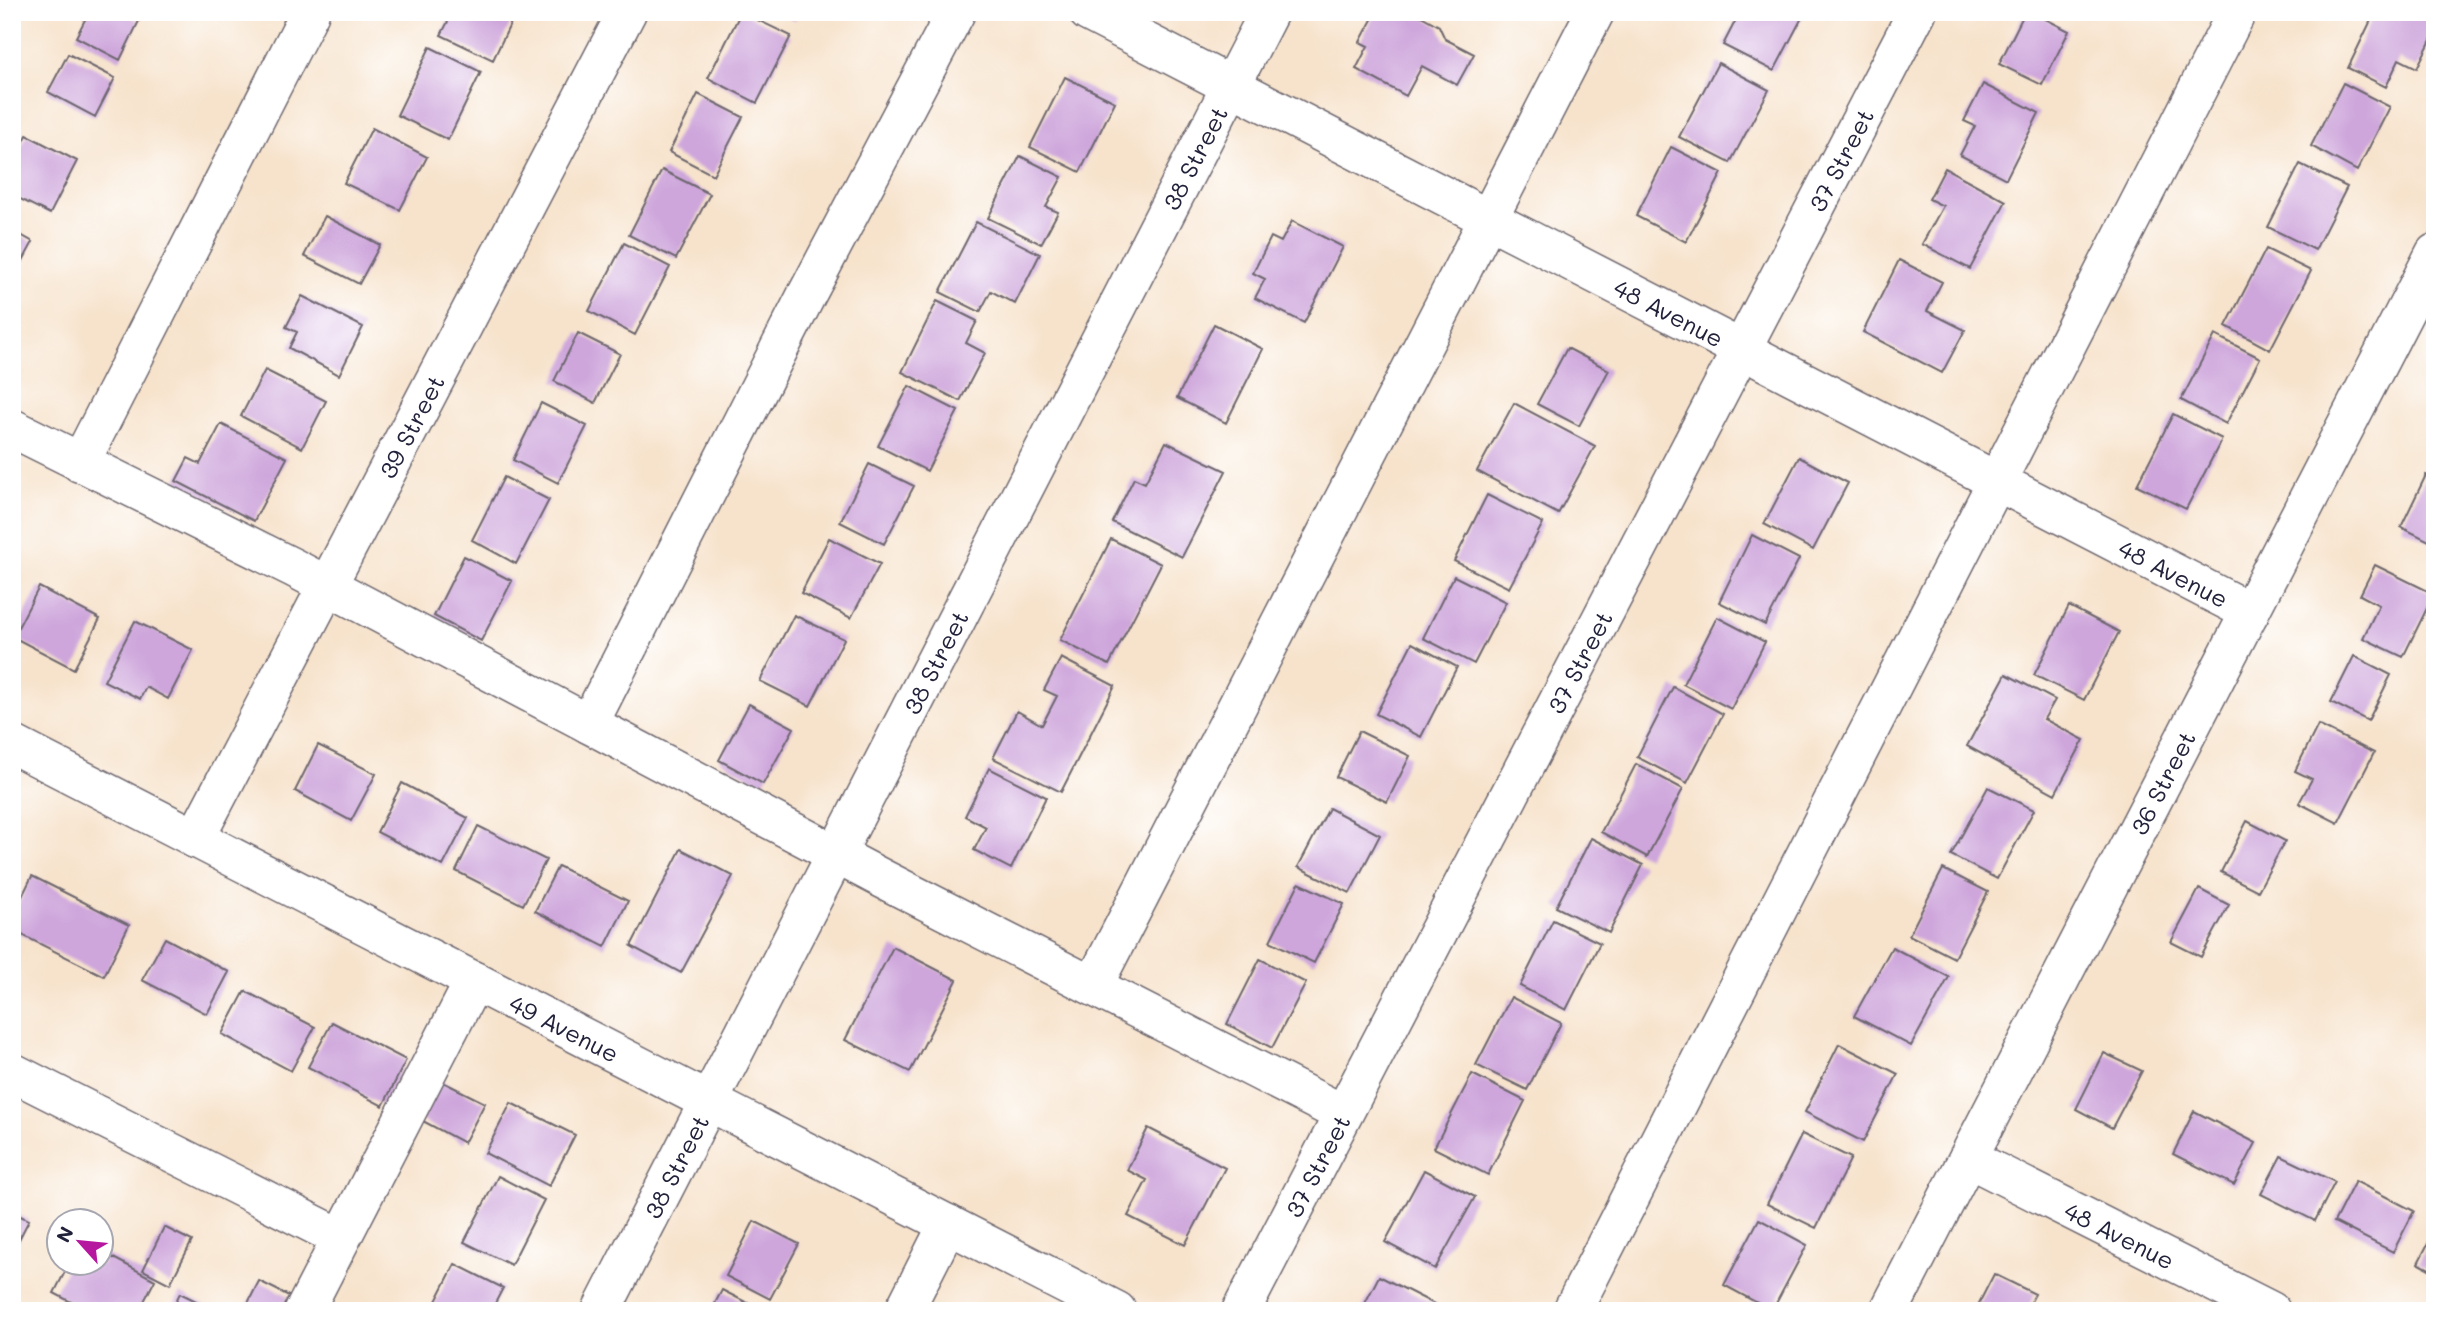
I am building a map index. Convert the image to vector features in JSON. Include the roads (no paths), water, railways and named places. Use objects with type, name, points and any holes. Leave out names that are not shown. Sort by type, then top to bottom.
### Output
[{"type":"street","points":[[80,463],[310,12]]},
{"type":"street","name":"39 Street","points":[[195,839],[627,12]]},
{"type":"street","points":[[589,724],[806,296],[956,12]]},
{"type":"street","name":"48 Avenue","points":[[1088,12],[2250,612]]},
{"type":"street","name":"38 Street","points":[[601,1311],[1269,12]]},
{"type":"street","points":[[1093,986],[1595,12]]},
{"type":"street","name":"37 Street","points":[[1241,1311],[1917,12]]},
{"type":"street","points":[[1572,1311],[2237,12]]},
{"type":"street","name":"36 Street","points":[[1889,1311],[2435,253]]},
{"type":"street","points":[[12,428],[327,587],[1343,1114]]},
{"type":"street","name":"49 Avenue","points":[[12,744],[1117,1311]]},
{"type":"street","points":[[304,1311],[474,981]]},
{"type":"street","points":[[12,1072],[341,1238]]},
{"type":"street","name":"48 Avenue","points":[[1968,1158],[2271,1311]]},
{"type":"street","points":[[904,1311],[948,1224]]}]
